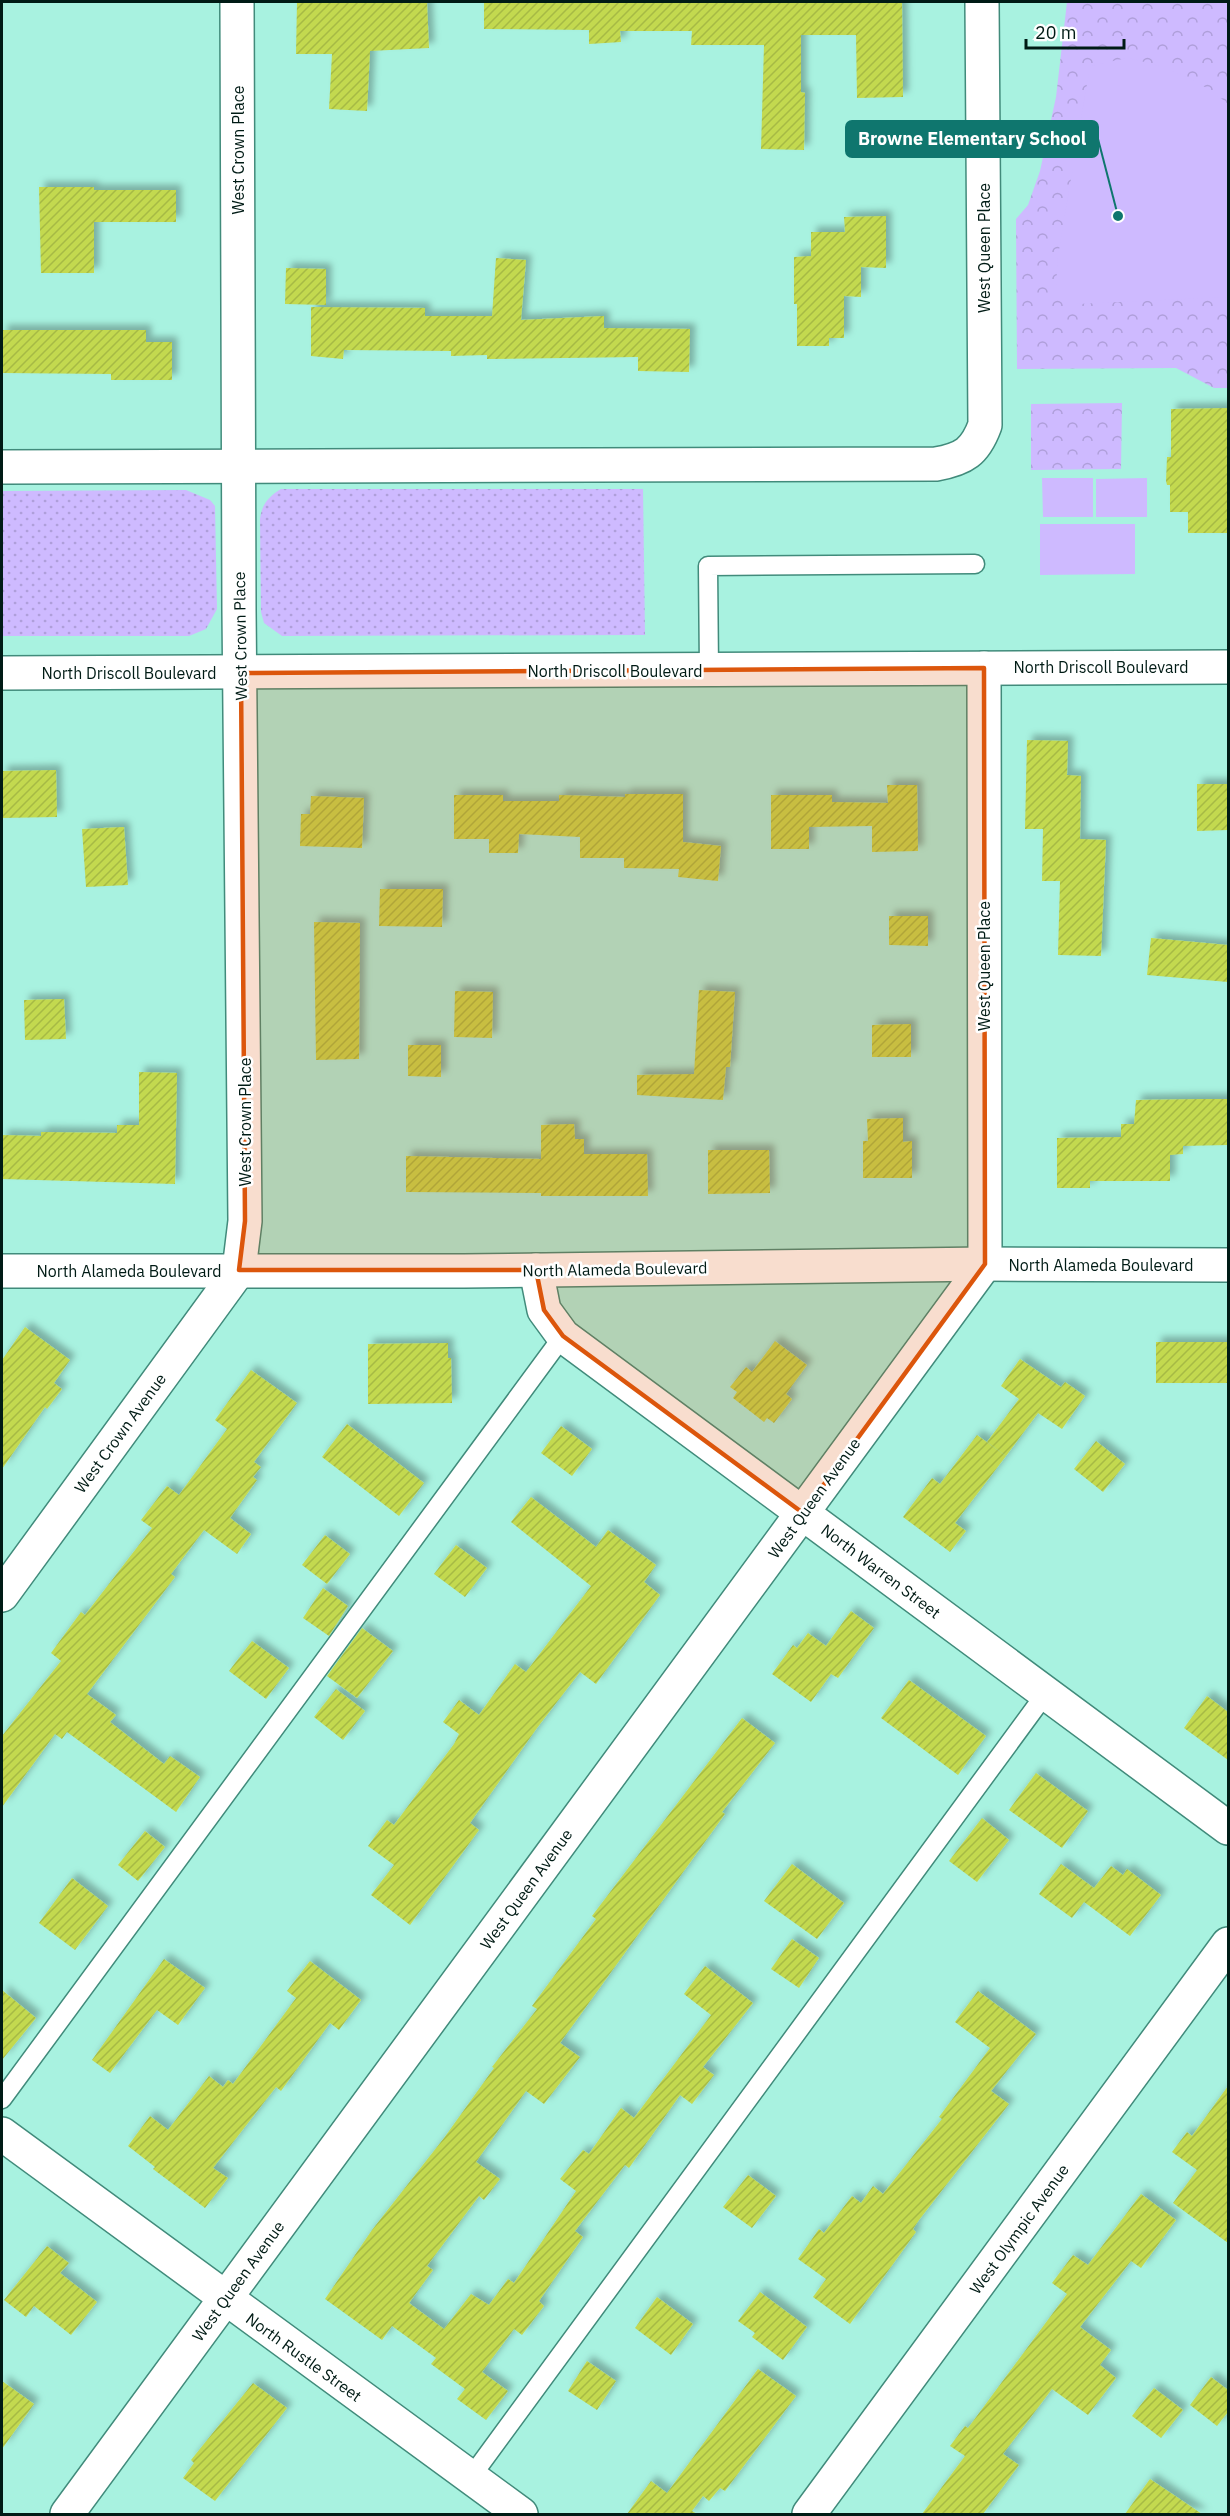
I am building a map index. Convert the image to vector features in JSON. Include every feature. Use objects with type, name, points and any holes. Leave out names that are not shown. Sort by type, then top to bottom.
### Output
[{"type":"street","name":"West Crown Place","points":[[237,2],[245,1221],[239,1270]]},
{"type":"street","name":"West Queen Place","points":[[239,466],[936,464],[953,461],[969,453],[980,440],[985,425],[982,2]]},
{"type":"street","points":[[2,467],[239,466]]},
{"type":"street","name":"North Driscoll Boulevard","points":[[2,674],[1228,667]]},
{"type":"street","name":"West Queen Place","points":[[984,668],[985,1264]]},
{"type":"street","name":"North Alameda Boulevard","points":[[2,1271],[536,1270],[985,1264],[1228,1265]]},
{"type":"street","name":"West Queen Avenue","points":[[67,2514],[985,1264]]},
{"type":"street","name":"West Crown Avenue","points":[[2,1595],[239,1270]]},
{"type":"street","name":"North Warren Street","points":[[536,1270],[544,1310],[563,1336],[1228,1828]]},
{"type":"street","name":"West Olympic Avenue","points":[[808,2514],[1228,1944]]},
{"type":"street","name":"North Rustle Street","points":[[2,2134],[521,2514]]},
{"type":"lane","points":[[709,670],[708,566],[975,564]]},
{"type":"lane","points":[[2,2099],[563,1336]]},
{"type":"lane","points":[[471,2477],[1046,1693]]},
{"type":"highlighted area","points":[[984,668],[985,1264],[803,1513],[563,1336],[544,1310],[536,1270],[239,1270],[245,1221],[241,673]]},
{"type":"green space","points":[[1067,2],[1228,2],[1228,388],[1214,388],[1176,368],[1017,369],[1016,219],[1028,205],[1040,171],[1056,97]]},
{"type":"green space","points":[[1127,58],[1181,74],[1205,87],[1228,104],[1228,297],[1077,304],[1056,285],[1058,256],[1090,66]]},
{"type":"green space","points":[[1122,403],[1121,469],[1031,470],[1031,404]]},
{"type":"green space","points":[[1042,478],[1093,478],[1093,517],[1043,517]]},
{"type":"green space","points":[[1147,478],[1147,517],[1096,517],[1096,479]]},
{"type":"green space","points":[[281,489],[643,489],[645,635],[282,636],[264,623],[261,612],[260,519],[266,501]]},
{"type":"green space","points":[[186,490],[210,500],[215,506],[217,609],[206,629],[189,636],[2,636],[2,491]]},
{"type":"green space","points":[[1040,524],[1135,524],[1135,574],[1040,575]]},
{"type":"building","points":[[297,2],[427,2],[429,48],[370,51],[367,111],[329,109],[332,54],[296,54]]},
{"type":"building","points":[[484,2],[902,2],[903,97],[857,98],[856,35],[801,35],[801,92],[805,93],[804,150],[761,149],[764,45],[691,45],[692,31],[620,31],[621,42],[589,44],[589,30],[484,29]]},
{"type":"building","points":[[39,187],[176,190],[176,222],[94,222],[94,273],[41,273]]},
{"type":"building","points":[[886,216],[886,268],[861,267],[861,297],[844,296],[844,338],[829,338],[829,346],[797,346],[794,257],[811,256],[811,232],[845,232],[844,217]]},
{"type":"building","points":[[496,258],[526,260],[521,320],[604,316],[604,328],[690,329],[689,372],[638,371],[638,357],[487,359],[487,355],[451,356],[451,351],[344,350],[343,359],[311,356],[311,307],[425,308],[425,316],[492,316]]},
{"type":"building","points":[[286,268],[326,269],[326,305],[285,304]]},
{"type":"building","points":[[2,330],[146,330],[146,342],[172,342],[172,380],[111,380],[111,374],[2,373]]},
{"type":"building","points":[[1228,408],[1228,533],[1188,533],[1188,512],[1170,512],[1170,485],[1167,485],[1166,481],[1167,457],[1171,457],[1171,409]]},
{"type":"building","points":[[1027,740],[1068,741],[1067,775],[1081,776],[1080,839],[1106,840],[1101,956],[1058,955],[1060,881],[1042,881],[1043,829],[1025,829]]},
{"type":"building","points":[[56,770],[57,817],[2,818],[2,771]]},
{"type":"building","points":[[1197,784],[1228,784],[1228,830],[1197,831]]},
{"type":"building","points":[[887,785],[917,785],[918,851],[872,852],[872,826],[809,827],[809,849],[771,849],[771,795],[832,795],[832,802],[888,803]]},
{"type":"building","points":[[625,794],[683,794],[683,842],[721,846],[718,881],[678,877],[679,869],[624,868],[624,858],[580,858],[580,837],[519,834],[518,853],[489,853],[489,839],[454,839],[454,795],[503,795],[503,801],[559,801],[559,795],[625,797]]},
{"type":"building","points":[[311,796],[364,798],[362,848],[300,846],[301,814],[310,814]]},
{"type":"building","points":[[124,827],[128,885],[86,887],[82,829]]},
{"type":"building","points":[[380,889],[443,889],[442,927],[379,926]]},
{"type":"building","points":[[889,916],[928,916],[928,946],[889,945]]},
{"type":"building","points":[[314,922],[360,923],[359,1059],[316,1060]]},
{"type":"building","points":[[1151,938],[1228,945],[1228,982],[1147,975]]},
{"type":"building","points":[[699,990],[735,992],[730,1067],[726,1067],[723,1100],[637,1095],[637,1075],[694,1074]]},
{"type":"building","points":[[455,991],[493,992],[492,1038],[454,1037]]},
{"type":"building","points":[[64,999],[66,1039],[25,1040],[24,1000]]},
{"type":"building","points":[[911,1024],[911,1057],[872,1057],[872,1025]]},
{"type":"building","points":[[408,1045],[441,1045],[441,1077],[408,1076]]},
{"type":"building","points":[[139,1072],[177,1073],[175,1184],[2,1179],[2,1135],[41,1136],[41,1132],[117,1133],[117,1125],[139,1125]]},
{"type":"building","points":[[1228,1099],[1228,1145],[1183,1146],[1183,1154],[1170,1155],[1170,1181],[1090,1181],[1090,1188],[1057,1188],[1057,1138],[1121,1137],[1121,1124],[1134,1124],[1136,1100]]},
{"type":"building","points":[[903,1118],[903,1142],[912,1141],[912,1178],[863,1178],[863,1141],[868,1141],[867,1119]]},
{"type":"building","points":[[574,1124],[575,1139],[584,1139],[584,1154],[647,1154],[648,1196],[406,1192],[406,1156],[541,1159],[541,1125]]},
{"type":"building","points":[[708,1150],[769,1150],[770,1193],[708,1194]]},
{"type":"building","points":[[25,1327],[70,1360],[54,1383],[62,1389],[47,1409],[45,1407],[2,1469],[2,1360]]},
{"type":"building","points":[[775,1341],[807,1365],[786,1394],[792,1399],[774,1423],[767,1418],[764,1422],[733,1398],[737,1392],[730,1387],[746,1367],[752,1372]]},
{"type":"building","points":[[1156,1342],[1228,1342],[1228,1383],[1156,1383]]},
{"type":"building","points":[[448,1343],[448,1358],[451,1358],[452,1403],[368,1404],[368,1344]]},
{"type":"building","points":[[1020,1359],[1061,1387],[1065,1382],[1085,1396],[1062,1429],[1038,1413],[1006,1456],[987,1442],[1019,1399],[1001,1386]]},
{"type":"building","points":[[251,1370],[297,1403],[254,1462],[261,1467],[253,1477],[257,1480],[230,1518],[251,1534],[237,1554],[204,1530],[171,1574],[175,1577],[87,1694],[116,1715],[110,1722],[164,1764],[170,1756],[200,1777],[176,1812],[67,1732],[62,1739],[55,1734],[2,1807],[2,1736],[61,1661],[51,1653],[81,1612],[85,1615],[152,1528],[141,1520],[167,1486],[179,1495],[227,1429],[215,1420]]},
{"type":"building","points":[[347,1424],[424,1483],[399,1516],[322,1457]]},
{"type":"building","points":[[561,1426],[592,1449],[572,1476],[541,1453]]},
{"type":"building","points":[[977,1435],[1006,1456],[955,1523],[966,1531],[950,1552],[903,1517],[932,1478],[940,1484]]},
{"type":"building","points":[[1096,1441],[1125,1464],[1103,1492],[1074,1469]]},
{"type":"building","points":[[531,1497],[596,1547],[608,1530],[656,1565],[644,1582],[660,1595],[596,1684],[580,1672],[537,1728],[470,1823],[479,1830],[410,1925],[371,1895],[394,1865],[368,1846],[387,1820],[394,1825],[454,1744],[459,1734],[443,1722],[459,1700],[479,1715],[515,1664],[526,1672],[591,1586],[511,1522]]},
{"type":"building","points":[[325,1535],[350,1554],[327,1584],[302,1565]]},
{"type":"building","points":[[456,1545],[487,1568],[465,1597],[434,1574]]},
{"type":"building","points":[[323,1588],[348,1606],[329,1636],[303,1618]]},
{"type":"building","points":[[851,1611],[874,1628],[838,1678],[831,1674],[811,1702],[772,1674],[793,1645],[797,1648],[808,1633],[826,1646]]},
{"type":"building","points":[[362,1628],[393,1651],[357,1698],[327,1676]]},
{"type":"building","points":[[252,1641],[289,1668],[266,1699],[229,1671]]},
{"type":"building","points":[[909,1680],[986,1736],[958,1775],[881,1718]]},
{"type":"building","points":[[336,1689],[365,1711],[343,1740],[314,1717]]},
{"type":"building","points":[[1207,1696],[1228,1712],[1228,1760],[1184,1728]]},
{"type":"building","points":[[742,1718],[775,1743],[722,1812],[725,1814],[560,2043],[580,2057],[544,2104],[526,2091],[476,2162],[500,2179],[484,2200],[479,2196],[427,2266],[433,2270],[409,2303],[444,2329],[471,2294],[489,2305],[508,2279],[514,2283],[576,2191],[560,2179],[583,2150],[589,2154],[621,2108],[634,2118],[711,2015],[684,1994],[705,1966],[753,2003],[703,2067],[714,2075],[692,2104],[680,2095],[629,2168],[625,2165],[575,2231],[583,2237],[539,2301],[544,2306],[522,2335],[514,2329],[482,2372],[508,2391],[486,2420],[457,2399],[465,2389],[431,2364],[436,2358],[392,2326],[382,2340],[325,2299],[372,2230],[444,2138],[494,2068],[492,2067],[537,2009],[532,2006],[596,1919],[592,1916]]},
{"type":"building","points":[[1036,1773],[1088,1811],[1062,1848],[1009,1810]]},
{"type":"building","points":[[982,1818],[1009,1840],[977,1882],[949,1861]]},
{"type":"building","points":[[145,1831],[165,1847],[138,1881],[118,1865]]},
{"type":"building","points":[[792,1864],[844,1903],[817,1939],[764,1901]]},
{"type":"building","points":[[1061,1864],[1094,1888],[1111,1866],[1123,1875],[1127,1869],[1161,1895],[1130,1936],[1084,1902],[1072,1918],[1039,1894]]},
{"type":"building","points":[[72,1878],[108,1906],[75,1950],[39,1923]]},
{"type":"building","points":[[792,1939],[819,1958],[799,1988],[771,1969]]},
{"type":"building","points":[[164,1959],[205,1988],[178,2025],[157,2010],[110,2073],[92,2060]]},
{"type":"building","points":[[310,1961],[361,2000],[339,2030],[330,2023],[281,2091],[276,2087],[213,2168],[228,2178],[205,2208],[153,2169],[155,2167],[128,2146],[150,2116],[168,2130],[209,2076],[223,2087],[228,2080],[233,2084],[296,1998],[287,1991]]},
{"type":"building","points":[[2,1990],[36,2018],[2,2060]]},
{"type":"building","points":[[978,1991],[1036,2034],[991,2091],[1009,2104],[919,2220],[913,2229],[916,2232],[850,2324],[813,2297],[826,2279],[798,2259],[819,2229],[824,2233],[852,2196],[861,2203],[873,2186],[883,2194],[942,2119],[939,2117],[990,2048],[955,2022]]},
{"type":"building","points":[[1228,2086],[1228,2243],[1173,2203],[1197,2170],[1172,2152],[1187,2132],[1192,2136]]},
{"type":"building","points":[[748,2175],[776,2196],[752,2228],[723,2207]]},
{"type":"building","points":[[1141,2194],[1176,2220],[1141,2268],[1131,2261],[1080,2327],[1111,2350],[1100,2365],[1116,2378],[1088,2415],[1052,2389],[1003,2454],[1019,2465],[983,2514],[922,2514],[965,2456],[950,2446],[965,2426],[968,2428],[1067,2294],[1052,2283],[1073,2255],[1088,2265]]},
{"type":"building","points":[[47,2246],[69,2263],[60,2273],[97,2302],[71,2335],[34,2306],[26,2317],[4,2300]]},
{"type":"building","points":[[760,2292],[807,2327],[783,2360],[752,2337],[755,2333],[738,2321]]},
{"type":"building","points":[[657,2297],[693,2324],[671,2355],[635,2328]]},
{"type":"building","points":[[587,2361],[616,2381],[597,2410],[568,2391]]},
{"type":"building","points":[[758,2369],[796,2396],[725,2491],[720,2488],[709,2501],[703,2496],[692,2511],[697,2514],[627,2514],[651,2481],[667,2493]]},
{"type":"building","points":[[1211,2377],[1228,2390],[1228,2412],[1217,2426],[1190,2405]]},
{"type":"building","points":[[2,2381],[34,2404],[2,2449]]},
{"type":"building","points":[[253,2383],[287,2408],[215,2501],[183,2478],[194,2463],[191,2460]]},
{"type":"building","points":[[1154,2388],[1183,2410],[1161,2438],[1132,2416]]},
{"type":"building","points":[[1150,2479],[1202,2514],[1125,2514]]},
{"type":"place","name":"Browne Elementary School","points":[[1118,216]]}]
